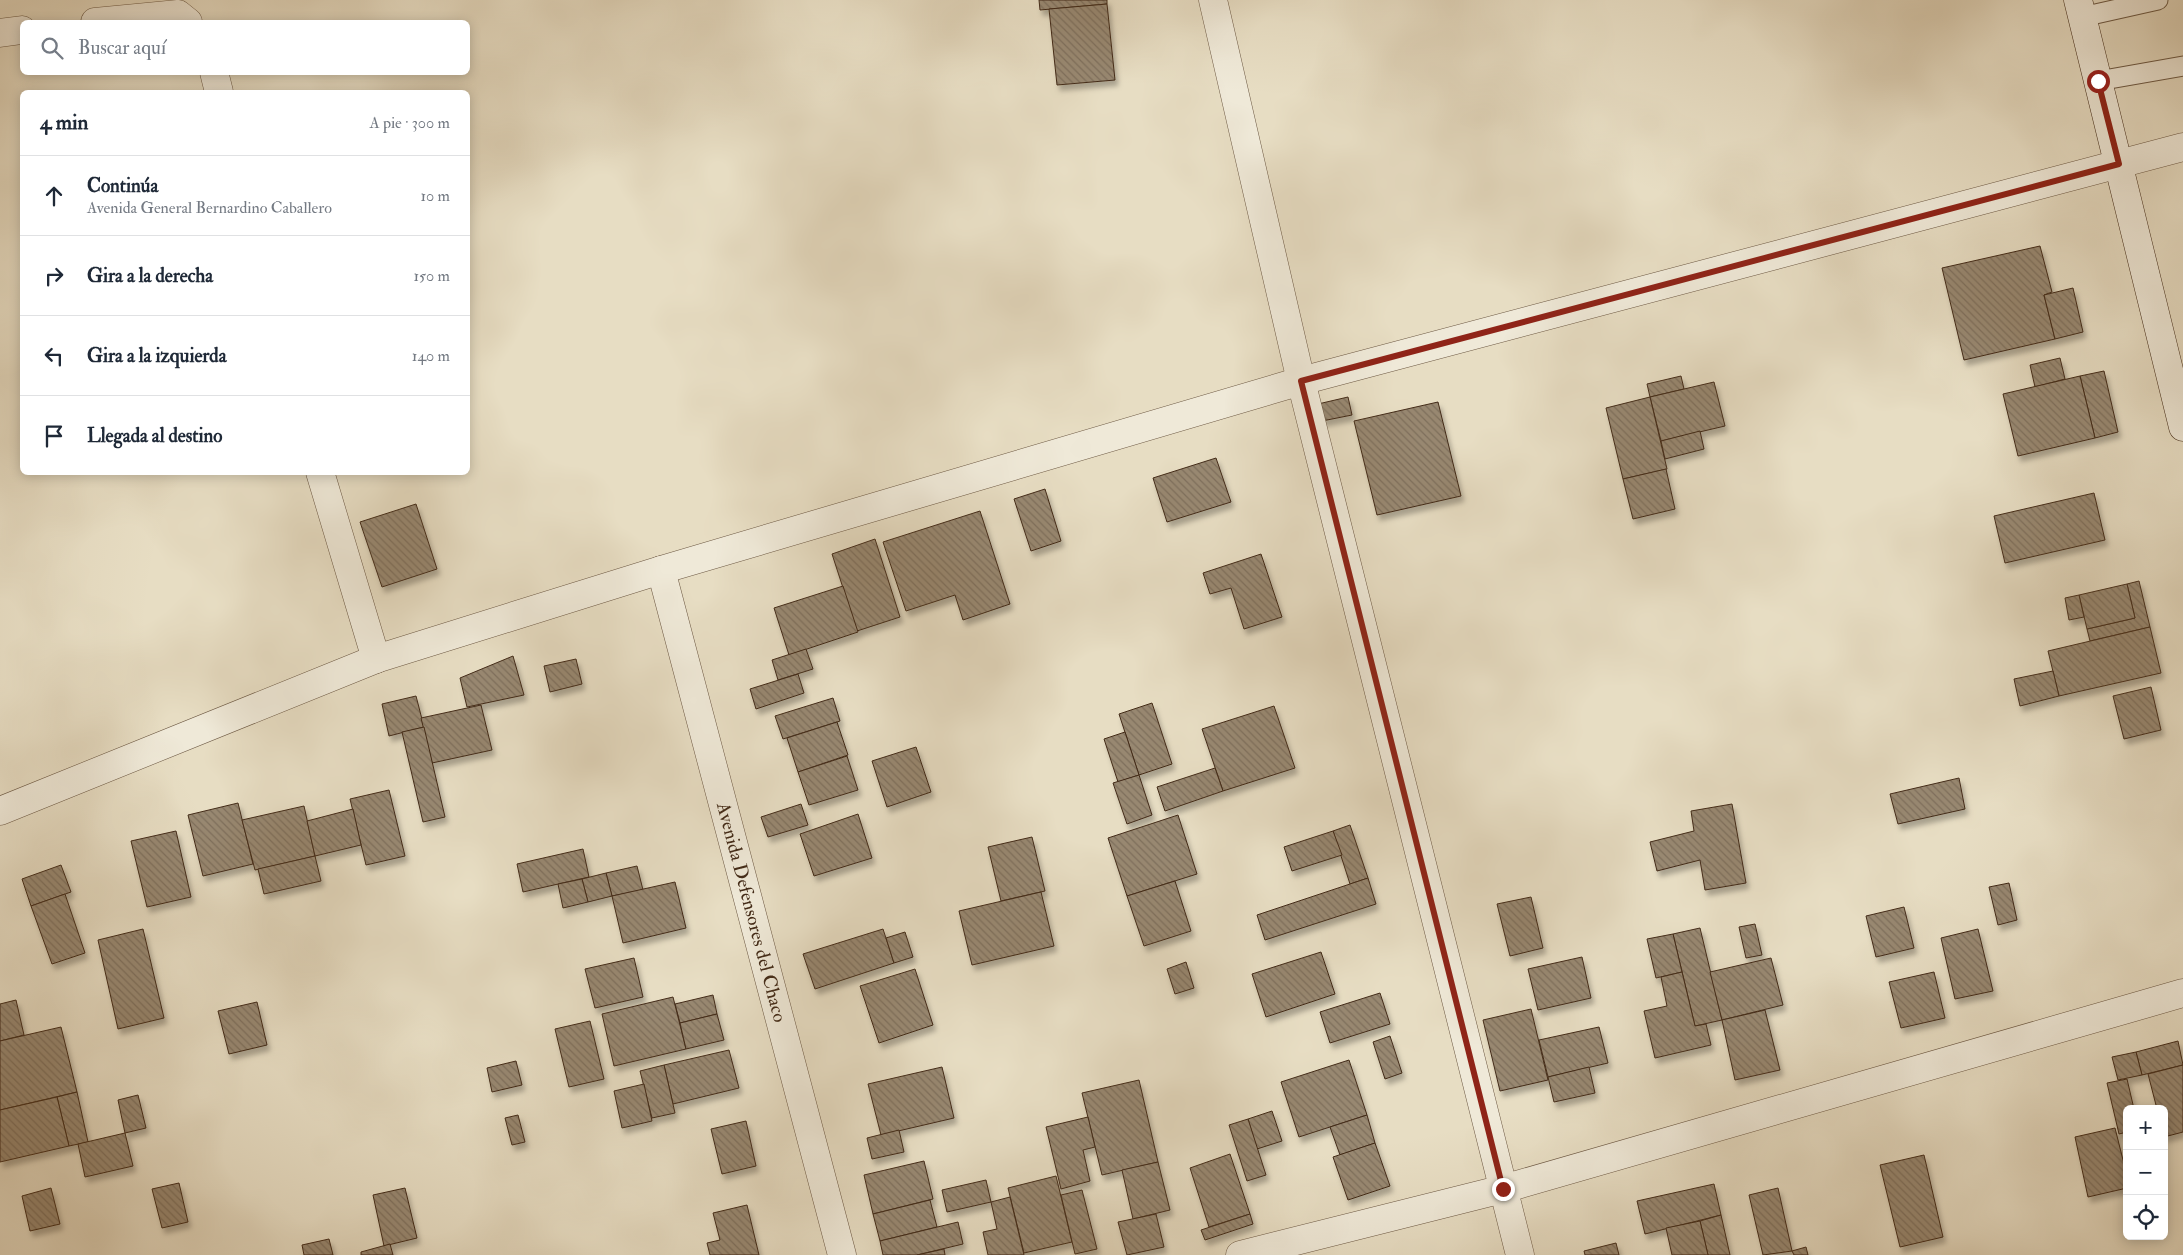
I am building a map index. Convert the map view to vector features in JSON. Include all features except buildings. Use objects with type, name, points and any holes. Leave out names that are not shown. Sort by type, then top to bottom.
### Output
[{"type":"street","points":[[1213,0],[1301,381],[1520,1255]]},
{"type":"street","points":[[2080,9],[2183,427]]},
{"type":"street","points":[[116,20],[178,14],[186,20]]},
{"type":"street","points":[[0,33],[20,30]]},
{"type":"street","points":[[215,75],[218,90]]},
{"type":"street","points":[[0,811],[376,659],[661,570],[1301,381],[2183,148]]},
{"type":"street","points":[[321,475],[376,659]]},
{"type":"street","name":"Avenida Defensores del Chaco","points":[[661,570],[842,1255]]},
{"type":"street","points":[[1240,1255],[1503,1189],[2183,992]]},
{"type":"lane","points":[[2080,9],[2158,0]]},
{"type":"lane","points":[[2098,81],[2183,66]]},
{"type":"route","points":[[1503,1189],[1301,381],[2119,164],[2098,81]]}]
